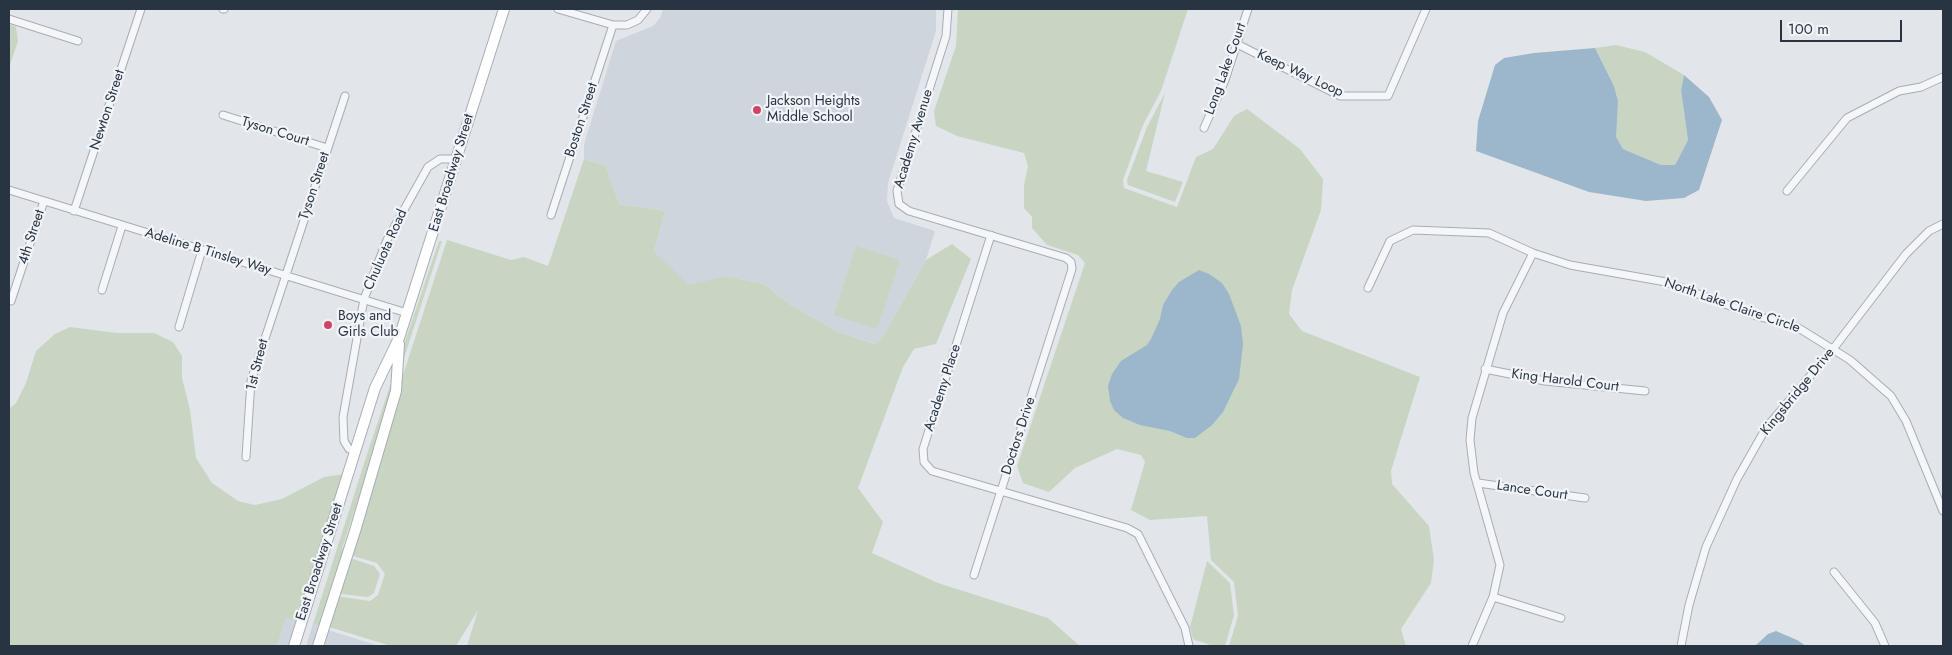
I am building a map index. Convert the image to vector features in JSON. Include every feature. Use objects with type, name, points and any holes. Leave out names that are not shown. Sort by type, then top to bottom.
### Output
[{"type":"main road","name":"East Broadway Street","points":[[294,646],[375,388],[399,338],[504,9]]},
{"type":"main road","name":"East Broadway Street","points":[[318,646],[355,531],[396,391],[399,338]]},
{"type":"street","name":"Newton Street","points":[[74,210],[141,9]]},
{"type":"street","points":[[558,9],[613,25],[626,25],[638,20],[648,9]]},
{"type":"street","name":"Academy Avenue","points":[[948,9],[946,36],[897,191],[899,204],[909,211],[991,235]]},
{"type":"street","name":"Long Lake Court","points":[[1204,128],[1226,80],[1248,9]]},
{"type":"street","name":"Keep Way Loop","points":[[1237,44],[1340,96],[1388,96],[1426,9]]},
{"type":"street","points":[[9,20],[78,41]]},
{"type":"street","name":"Boston Street","points":[[551,215],[613,25]]},
{"type":"street","points":[[1787,191],[1847,118],[1899,91],[1921,87],[1943,77]]},
{"type":"street","name":"Tyson Street","points":[[285,276],[345,96]]},
{"type":"street","name":"Tyson Court","points":[[223,115],[327,148]]},
{"type":"street","name":"Chuluota Road","points":[[356,451],[349,449],[344,441],[343,417],[364,300],[387,240],[428,167],[440,158],[456,159]]},
{"type":"street","name":"Adeline B Tinsley Way","points":[[9,190],[407,312]]},
{"type":"street","name":"4th Street","points":[[11,301],[44,201]]},
{"type":"street","name":"Kingsbridge Drive","points":[[1681,646],[1689,605],[1706,547],[1737,479],[1766,428],[1833,349],[1906,254],[1929,231],[1943,224]]},
{"type":"street","points":[[102,290],[122,226]]},
{"type":"street","name":"North Lake Claire Circle","points":[[1368,288],[1390,241],[1413,230],[1489,233],[1533,253],[1570,265],[1666,282],[1757,316],[1797,327],[1850,360],[1891,396],[1906,421],[1943,511]]},
{"type":"street","name":"Doctors Drive","points":[[991,235],[1066,258],[1071,262],[1072,269],[1001,492],[1127,528],[1138,534],[1185,628],[1189,646]]},
{"type":"street","name":"Academy Place","points":[[991,235],[923,449],[924,462],[932,471],[1001,492]]},
{"type":"street","points":[[179,327],[202,250]]},
{"type":"street","points":[[1472,646],[1493,597],[1500,565],[1474,473],[1470,440],[1472,418],[1503,313],[1533,253]]},
{"type":"street","name":"1st Street","points":[[246,457],[251,382],[285,276]]},
{"type":"street","name":"King Harold Court","points":[[1485,369],[1545,381],[1645,391]]},
{"type":"street","name":"Lance Court","points":[[1478,483],[1585,498]]},
{"type":"street","points":[[974,575],[1001,492]]},
{"type":"street","points":[[1834,572],[1875,623],[1885,646]]},
{"type":"street","points":[[1493,597],[1561,618]]},
{"type":"shaded area","points":[[663,9],[936,9],[936,31],[888,183],[887,201],[894,218],[935,231],[926,260],[881,340],[876,344],[838,332],[789,304],[764,284],[726,276],[689,286],[654,251],[665,211],[619,204],[606,166],[584,159],[584,144],[616,41],[653,26],[660,18]]},
{"type":"shaded area","points":[[286,618],[304,622],[296,646],[277,646]]},
{"type":"shaded area","points":[[313,624],[325,629],[379,646],[306,646]]},
{"type":"green space","points":[[958,9],[1188,9],[1161,91],[1143,125],[1123,180],[1124,188],[1177,207],[1196,157],[1213,149],[1234,116],[1247,109],[1300,149],[1323,179],[1321,210],[1292,290],[1289,314],[1302,331],[1420,377],[1391,471],[1392,484],[1429,526],[1434,560],[1431,583],[1401,629],[1406,646],[1229,646],[1238,616],[1234,582],[1211,560],[1207,516],[1150,520],[1131,510],[1145,462],[1141,455],[1117,449],[1075,468],[1049,492],[1023,483],[1017,466],[1085,263],[1078,255],[1047,245],[1032,228],[1032,217],[1024,208],[1024,185],[1028,166],[1024,153],[957,136],[936,126],[934,111],[956,46]]},
{"type":"green space","points":[[9,24],[16,27],[18,41],[9,68]]},
{"type":"green space","points":[[1616,45],[1645,52],[1684,75],[1681,90],[1688,140],[1675,165],[1661,165],[1623,149],[1615,137],[1618,101],[1614,86],[1595,48]]},
{"type":"green space","points":[[1165,93],[1146,171],[1183,182],[1175,202],[1128,185],[1127,180],[1147,127]]},
{"type":"green space","points":[[584,159],[606,166],[619,204],[665,211],[654,251],[689,285],[726,276],[764,284],[789,304],[838,332],[875,344],[881,340],[926,260],[952,244],[971,259],[936,344],[914,349],[903,367],[858,488],[883,522],[872,553],[938,583],[1048,618],[1080,646],[467,646],[478,610],[456,646],[391,646],[326,626],[335,596],[370,601],[378,595],[385,574],[377,563],[353,556],[346,550],[447,240],[511,260],[524,257],[548,266]]},
{"type":"green space","points":[[439,241],[442,241],[342,549],[350,558],[374,566],[380,574],[374,593],[368,597],[332,593],[326,602],[322,627],[313,624],[368,451]]},
{"type":"green space","points":[[856,246],[900,260],[877,329],[834,315]]},
{"type":"green space","points":[[70,327],[117,333],[154,333],[173,342],[182,356],[182,378],[190,410],[196,458],[212,483],[238,501],[255,505],[282,499],[324,477],[351,473],[304,622],[286,618],[277,646],[9,646],[9,409],[16,403],[26,383],[36,351],[55,334]]},
{"type":"green space","points":[[1207,561],[1230,583],[1234,615],[1225,646],[1213,646],[1193,639],[1190,627]]},
{"type":"water","points":[[1595,48],[1614,86],[1618,101],[1616,137],[1623,149],[1661,165],[1675,165],[1688,140],[1681,90],[1684,75],[1709,97],[1722,120],[1699,190],[1684,198],[1646,201],[1589,192],[1476,151],[1478,121],[1495,65],[1504,58],[1534,53]]},
{"type":"water","points":[[1199,270],[1222,283],[1229,294],[1241,326],[1243,344],[1239,379],[1223,412],[1212,425],[1195,438],[1187,438],[1170,431],[1140,425],[1123,418],[1114,410],[1110,401],[1108,386],[1112,374],[1121,361],[1147,345],[1151,339],[1160,319],[1163,305],[1172,290],[1179,282]]},
{"type":"water","points":[[1776,631],[1806,646],[1755,646],[1768,634]]},
{"type":"place","name":"Jackson Heights Middle School","points":[[757,110]]},
{"type":"place","name":"Boys and Girls Club","points":[[328,325]]}]
